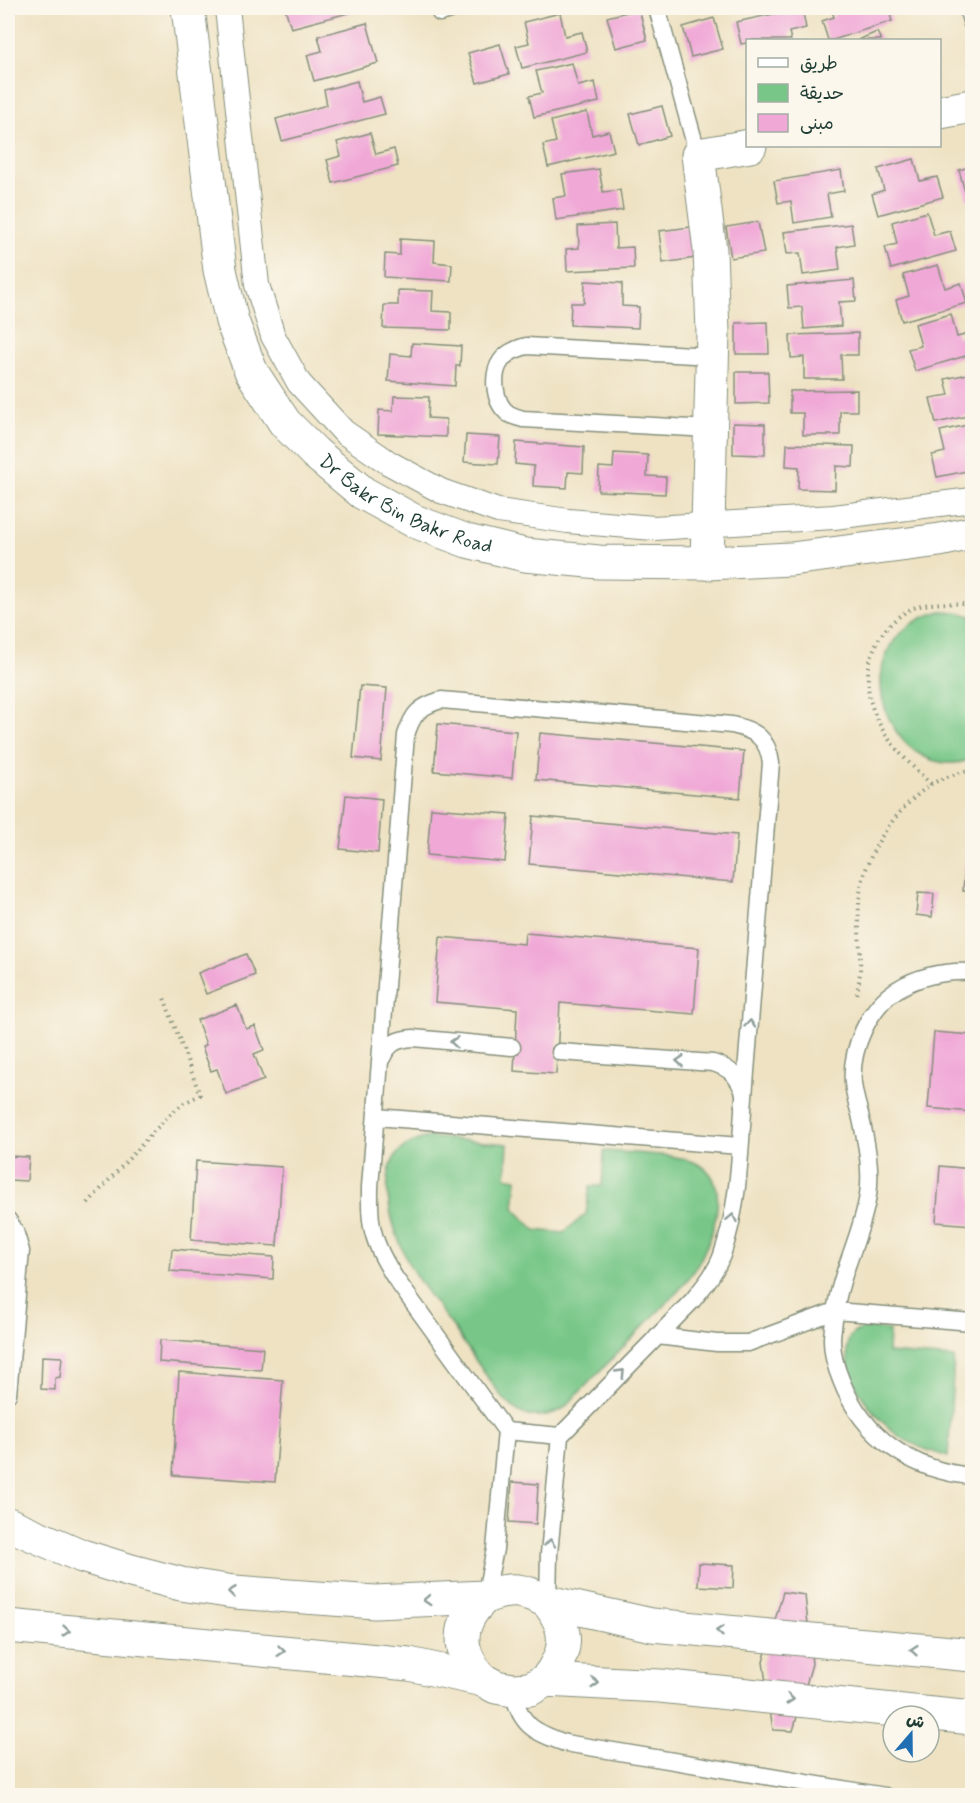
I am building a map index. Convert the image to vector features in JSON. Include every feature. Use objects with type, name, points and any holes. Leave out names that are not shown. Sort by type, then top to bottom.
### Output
[{"type":"main road","name":"Dr Bakr Bin Bakr Road","points":[[188,8],[220,270],[232,321],[250,371],[285,423],[315,453],[363,493],[414,521],[467,541],[525,555],[599,562],[707,563],[791,559],[972,534]]},
{"type":"main road","points":[[941,112],[972,106]]},
{"type":"main road","points":[[707,563],[712,356],[710,250],[698,155],[746,147]]},
{"type":"main road","points":[[8,1524],[82,1556],[130,1572],[181,1584],[234,1592],[375,1602],[485,1597],[498,1592],[516,1590],[533,1594],[548,1602],[652,1625],[972,1649]]},
{"type":"main road","points":[[483,1680],[472,1669],[464,1654],[463,1638],[465,1622],[473,1608],[485,1597]]},
{"type":"main road","points":[[8,1626],[409,1664],[483,1680],[496,1687],[513,1690],[530,1689],[546,1680],[557,1666],[564,1650],[564,1633],[561,1624],[548,1602]]},
{"type":"main road","points":[[546,1680],[660,1686],[972,1718]]},
{"type":"street","points":[[227,8],[257,285],[273,336],[299,383],[344,432],[389,463],[441,491],[498,511],[568,521],[654,528],[834,517],[972,500]]},
{"type":"lane","points":[[440,13],[457,8]]},
{"type":"lane","points":[[657,8],[698,155]]},
{"type":"lane","points":[[967,8],[972,24]]},
{"type":"lane","points":[[710,429],[523,419],[509,414],[498,402],[495,388],[496,373],[501,361],[512,351],[526,346],[712,356]]},
{"type":"lane","points":[[485,1597],[495,1549],[506,1431],[395,1278],[382,1255],[373,1231],[370,1206],[406,735],[416,712],[428,704],[441,700],[732,725],[747,729],[761,738],[769,749],[771,763],[734,1208],[722,1257],[709,1281],[560,1436],[549,1554],[548,1602]]},
{"type":"lane","points":[[972,972],[926,976],[898,989],[885,999],[869,1019],[861,1034],[852,1067],[853,1085],[866,1141],[868,1194],[841,1284],[832,1341],[837,1369],[848,1400],[867,1425],[892,1449],[912,1460],[936,1470],[972,1476]]},
{"type":"lane","points":[[381,1060],[386,1049],[393,1042],[401,1039],[413,1038],[512,1047]]},
{"type":"lane","points":[[560,1052],[723,1066],[732,1071],[740,1081],[744,1094]]},
{"type":"lane","points":[[376,1117],[740,1146]]},
{"type":"lane","points":[[8,1220],[15,1231],[21,1251],[8,1394]]},
{"type":"lane","points":[[657,1336],[717,1343],[748,1343],[835,1311],[972,1322]]},
{"type":"lane","points":[[506,1431],[560,1436]]},
{"type":"lane","points":[[513,1690],[516,1707],[525,1722],[542,1735],[564,1743],[885,1796]]},
{"type":"path","points":[[931,784],[909,764],[889,740],[876,717],[870,699],[867,676],[870,657],[876,640],[910,609],[942,603],[972,605]]},
{"type":"path","points":[[861,1034],[857,995],[860,974],[858,935],[860,893],[870,858],[884,832],[906,806],[931,784],[972,770]]},
{"type":"path","points":[[88,1203],[169,1115],[184,1103],[200,1095],[163,995]]},
{"type":"green space","points":[[941,611],[972,616],[972,759],[943,762],[918,753],[898,733],[885,708],[881,679],[888,651],[907,627]]},
{"type":"green space","points":[[428,1137],[508,1144],[506,1177],[517,1179],[514,1208],[535,1230],[563,1233],[586,1214],[590,1186],[602,1186],[604,1151],[651,1154],[687,1160],[708,1171],[715,1183],[717,1198],[713,1229],[694,1271],[680,1289],[562,1410],[543,1416],[528,1416],[508,1404],[409,1264],[398,1238],[389,1205],[389,1173],[394,1159],[403,1148]]},
{"type":"green space","points":[[866,1328],[889,1330],[888,1353],[954,1358],[948,1457],[914,1445],[896,1434],[862,1397],[851,1374],[847,1349],[851,1335]]},
{"type":"building","points":[[285,8],[355,8],[356,11],[291,28]]},
{"type":"building","points":[[802,8],[806,28],[789,32],[791,39],[746,39],[746,43],[741,44],[736,22]]},
{"type":"building","points":[[831,8],[888,8],[892,21],[836,39],[828,39],[822,21],[834,17]]},
{"type":"building","points":[[914,8],[935,8],[916,14]]},
{"type":"building","points":[[639,9],[647,40],[616,48],[607,17]]},
{"type":"building","points":[[560,13],[565,36],[582,32],[587,52],[522,68],[516,46],[529,43],[524,22]]},
{"type":"building","points":[[714,18],[723,49],[691,57],[683,27]]},
{"type":"building","points":[[367,23],[378,63],[314,81],[307,55],[322,51],[318,36]]},
{"type":"building","points":[[877,32],[880,39],[860,39]]},
{"type":"building","points":[[500,44],[509,74],[477,83],[468,53]]},
{"type":"building","points":[[572,63],[578,86],[595,82],[599,102],[534,117],[529,96],[542,93],[536,71]]},
{"type":"building","points":[[357,81],[362,102],[380,97],[385,114],[282,141],[276,119],[327,105],[324,90]]},
{"type":"building","points":[[662,106],[670,136],[639,145],[630,114]]},
{"type":"building","points":[[587,112],[592,135],[609,131],[614,151],[548,167],[543,145],[556,142],[551,121]]},
{"type":"building","points":[[370,133],[376,154],[394,149],[398,166],[333,183],[327,160],[341,156],[337,142]]},
{"type":"building","points":[[914,159],[920,181],[937,177],[943,197],[878,215],[872,194],[884,190],[878,169]]},
{"type":"building","points":[[972,166],[972,199],[967,200],[959,170]]},
{"type":"building","points":[[599,169],[603,192],[620,190],[623,210],[556,220],[553,198],[566,196],[562,174]]},
{"type":"building","points":[[841,170],[844,191],[827,194],[831,217],[794,223],[791,201],[778,203],[774,181]]},
{"type":"building","points":[[927,212],[934,235],[950,231],[956,251],[891,269],[885,247],[897,244],[892,222]]},
{"type":"building","points":[[758,222],[764,253],[731,258],[726,227]]},
{"type":"building","points":[[615,224],[616,248],[633,247],[634,268],[567,271],[566,249],[579,248],[578,226]]},
{"type":"building","points":[[851,224],[854,244],[837,247],[840,270],[803,275],[800,253],[787,254],[784,232]]},
{"type":"building","points":[[691,227],[695,258],[663,263],[659,231]]},
{"type":"building","points":[[400,239],[435,241],[434,262],[452,264],[451,281],[384,277],[385,254],[400,255]]},
{"type":"building","points":[[938,265],[945,288],[961,283],[967,303],[902,321],[896,300],[909,296],[903,275]]},
{"type":"building","points":[[854,280],[856,301],[839,302],[841,326],[804,329],[802,307],[789,308],[787,286]]},
{"type":"building","points":[[585,281],[622,283],[622,306],[639,307],[638,328],[570,325],[571,303],[584,303]]},
{"type":"building","points":[[398,290],[433,291],[432,311],[451,312],[451,330],[383,328],[384,305],[398,305]]},
{"type":"building","points":[[951,314],[957,337],[972,333],[972,354],[915,371],[908,349],[921,346],[915,324]]},
{"type":"building","points":[[768,322],[769,354],[736,354],[736,323]]},
{"type":"building","points":[[858,333],[858,355],[841,355],[842,379],[804,379],[804,357],[791,358],[790,335]]},
{"type":"building","points":[[412,343],[461,346],[460,366],[456,366],[455,386],[388,381],[390,354],[411,356]]},
{"type":"building","points":[[736,372],[768,372],[769,403],[736,404]]},
{"type":"building","points":[[972,373],[972,415],[936,423],[930,398],[949,395],[945,379]]},
{"type":"building","points":[[857,390],[857,411],[840,411],[840,435],[803,435],[803,413],[790,413],[790,391]]},
{"type":"building","points":[[394,396],[429,397],[428,418],[446,419],[446,437],[378,434],[379,410],[393,411]]},
{"type":"building","points":[[733,423],[765,424],[765,455],[733,454]]},
{"type":"building","points":[[972,424],[972,470],[937,477],[932,455],[945,452],[940,431]]},
{"type":"building","points":[[466,435],[500,437],[498,464],[464,462]]},
{"type":"building","points":[[516,442],[584,447],[583,473],[568,472],[567,488],[533,486],[534,466],[515,464]]},
{"type":"building","points":[[787,444],[854,446],[853,467],[836,466],[835,490],[798,489],[799,467],[786,466]]},
{"type":"building","points":[[614,453],[648,455],[647,476],[666,477],[665,494],[598,491],[599,467],[613,468]]},
{"type":"building","points":[[360,686],[387,688],[381,761],[353,758]]},
{"type":"building","points":[[438,724],[516,731],[512,778],[434,771]]},
{"type":"building","points":[[540,733],[744,751],[740,798],[536,780]]},
{"type":"building","points":[[346,795],[382,799],[378,853],[340,849]]},
{"type":"building","points":[[431,808],[509,814],[505,862],[427,855]]},
{"type":"building","points":[[533,816],[737,835],[733,882],[529,864]]},
{"type":"building","points":[[965,864],[972,865],[972,892],[963,891]]},
{"type":"building","points":[[918,893],[934,894],[932,917],[916,915]]},
{"type":"building","points":[[525,933],[699,948],[694,1014],[560,1003],[556,1074],[514,1071],[517,1009],[435,1002],[440,937],[524,944]]},
{"type":"building","points":[[246,954],[255,975],[206,994],[198,973]]},
{"type":"building","points":[[237,1005],[246,1029],[255,1026],[264,1050],[254,1054],[264,1080],[226,1094],[217,1069],[211,1071],[202,1047],[206,1045],[197,1020]]},
{"type":"building","points":[[934,1032],[972,1035],[972,1112],[928,1108]]},
{"type":"building","points":[[8,1156],[29,1157],[27,1181],[8,1180]]},
{"type":"building","points":[[196,1161],[282,1167],[277,1246],[191,1240]]},
{"type":"building","points":[[940,1166],[972,1169],[972,1225],[936,1222]]},
{"type":"building","points":[[172,1249],[274,1257],[273,1279],[170,1271]]},
{"type":"building","points":[[160,1340],[263,1348],[261,1370],[159,1362]]},
{"type":"building","points":[[42,1356],[62,1357],[60,1377],[55,1378],[55,1390],[41,1389]]},
{"type":"building","points":[[179,1372],[283,1380],[275,1482],[173,1475]]},
{"type":"building","points":[[512,1482],[538,1484],[536,1524],[509,1522]]},
{"type":"building","points":[[699,1563],[734,1565],[733,1588],[698,1586]]},
{"type":"building","points":[[783,1592],[805,1595],[812,1664],[793,1731],[773,1730],[763,1662]]}]
